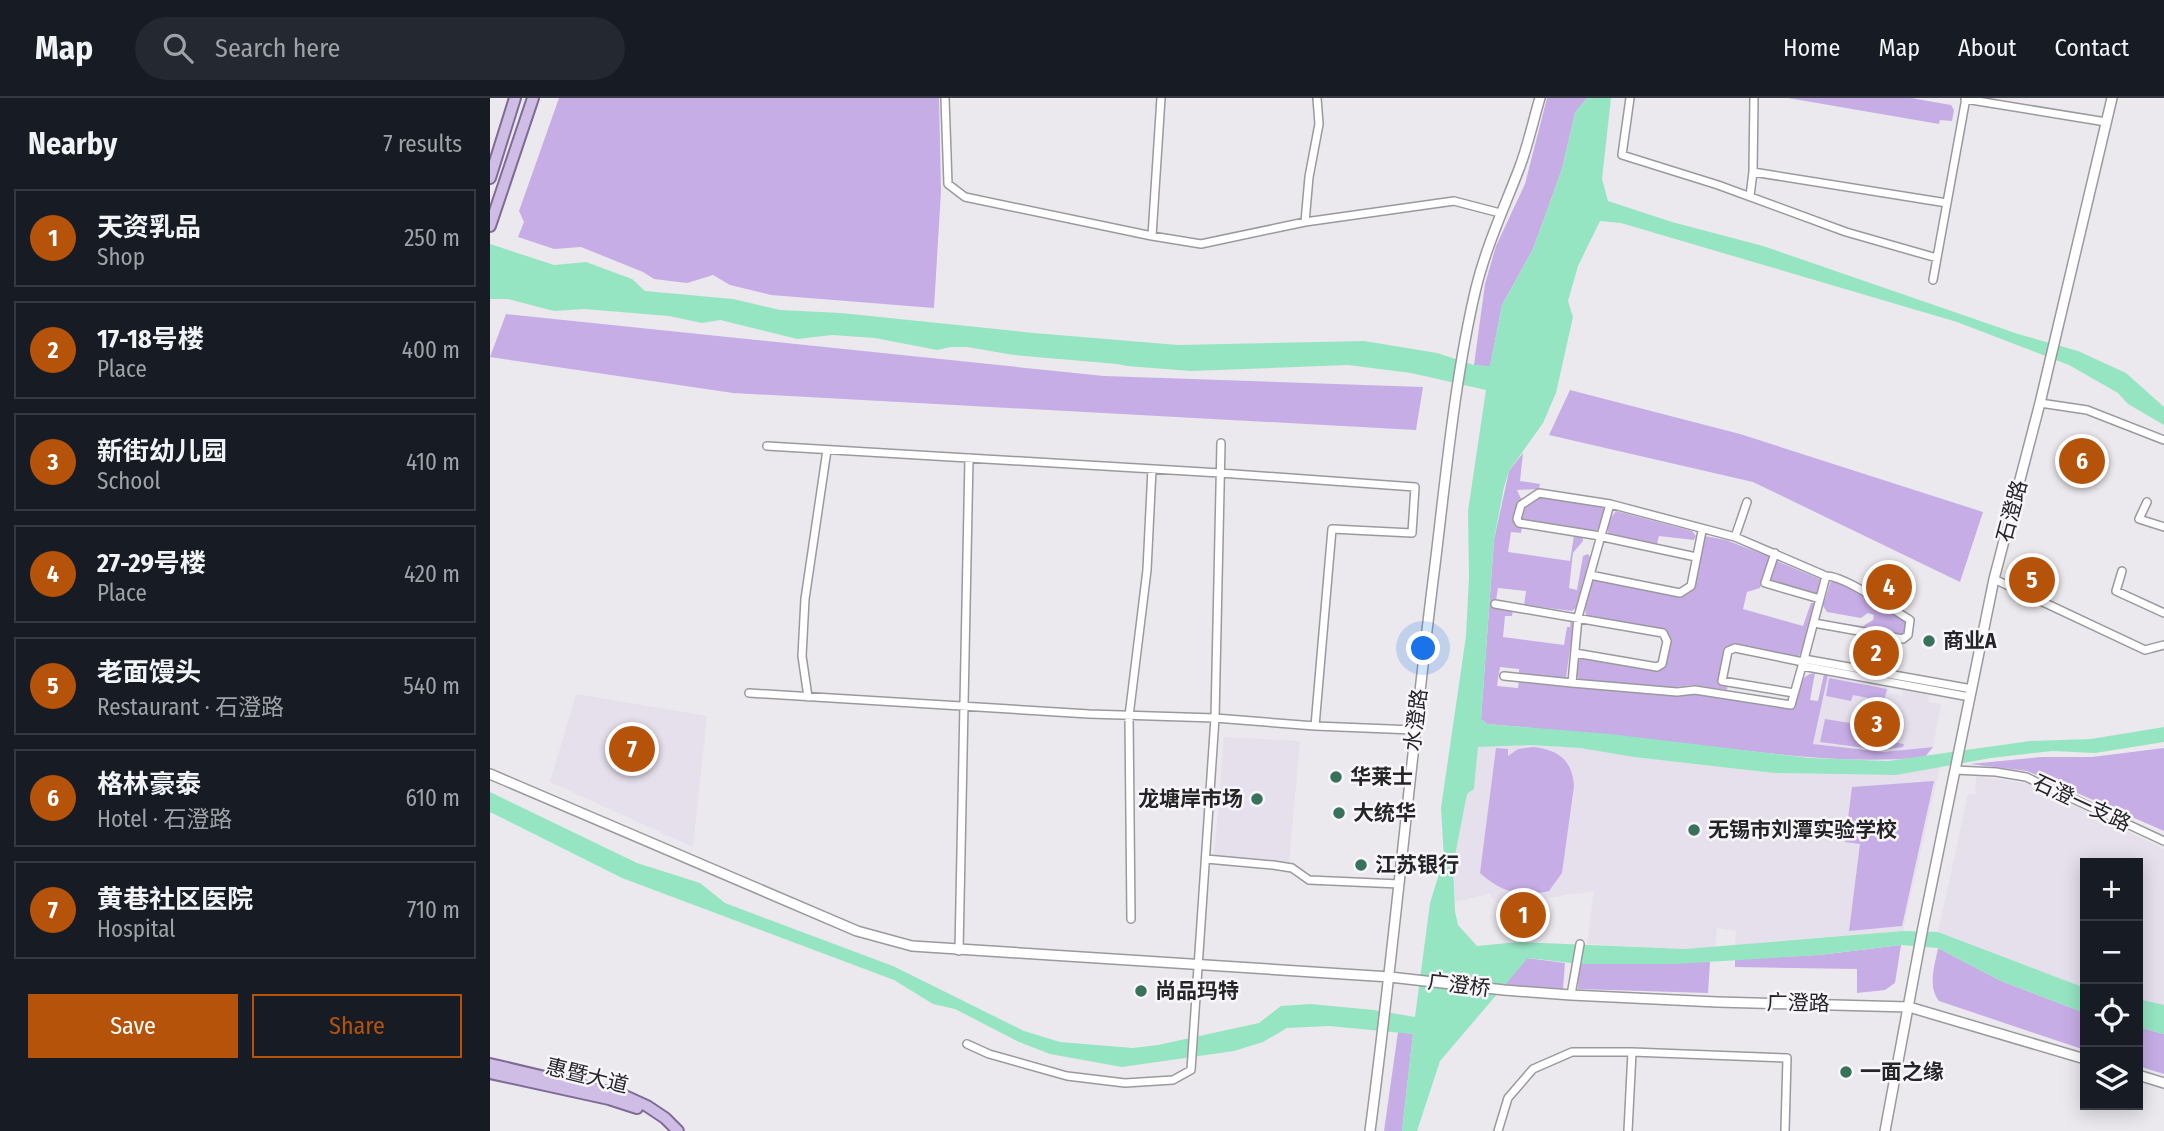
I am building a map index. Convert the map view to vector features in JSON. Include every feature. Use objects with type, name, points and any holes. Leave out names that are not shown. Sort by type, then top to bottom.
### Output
[{"type":"main road","points":[[490,178],[515,98]]},
{"type":"main road","points":[[490,226],[533,98]]},
{"type":"main road","points":[[490,1063],[625,1096],[647,1105],[678,1131]]},
{"type":"main road","name":"惠暨大道","points":[[490,1073],[632,1106],[656,1119],[668,1131]]},
{"type":"street","points":[[945,98],[948,184],[965,197],[1152,236],[1201,244],[1305,222],[1454,201],[1500,213]]},
{"type":"street","points":[[1152,236],[1161,98]]},
{"type":"street","points":[[1305,222],[1309,177],[1319,124],[1317,98]]},
{"type":"street","name":"水澄路","points":[[1370,1131],[1390,978],[1414,730],[1464,355],[1476,288],[1500,213],[1520,167],[1540,98]]},
{"type":"street","points":[[1630,98],[1622,155],[1750,196],[1846,232],[1937,258]]},
{"type":"street","points":[[1750,196],[1754,98]]},
{"type":"street","name":"石澄路","points":[[1909,1007],[1959,744],[1994,579],[2056,338],[2112,98]]},
{"type":"street","points":[[1933,280],[1966,99],[2106,122]]},
{"type":"street","points":[[1753,172],[1947,203]]},
{"type":"street","points":[[2040,403],[2087,410],[2164,440]]},
{"type":"street","points":[[967,1044],[989,1054],[1067,1076],[1125,1083],[1173,1080],[1191,1070],[1215,718],[1221,443]]},
{"type":"street","points":[[767,446],[1415,487],[1412,534],[1332,529],[1315,726]]},
{"type":"street","points":[[808,697],[802,656],[805,599],[827,450]]},
{"type":"street","points":[[959,951],[969,458]]},
{"type":"street","points":[[1131,919],[1129,716],[1147,570],[1152,469]]},
{"type":"street","points":[[1696,557],[1519,523],[1517,513],[1521,505],[1539,493],[1610,504],[1735,537],[1826,576],[1833,576],[1910,620],[1908,635],[1903,639],[1814,623]]},
{"type":"street","points":[[1735,537],[1747,502]]},
{"type":"street","points":[[2147,502],[2139,519],[2164,527]]},
{"type":"street","points":[[1572,683],[1578,617],[1610,504]]},
{"type":"street","points":[[1590,575],[1680,593],[1691,586],[1702,530]]},
{"type":"street","points":[[1775,553],[1765,583],[1820,599]]},
{"type":"street","points":[[2122,571],[2116,591],[2164,613]]},
{"type":"street","points":[[1504,676],[1677,692],[1695,690],[1791,705],[1826,576]]},
{"type":"street","points":[[1994,579],[2145,650],[2164,645]]},
{"type":"street","points":[[1495,604],[1663,633],[1667,641],[1662,664],[1657,667],[1575,653]]},
{"type":"street","points":[[1794,693],[1722,681],[1728,651],[1731,649],[1971,693]]},
{"type":"street","points":[[1732,696],[1735,683]]},
{"type":"street","points":[[749,693],[1414,730]]},
{"type":"street","name":"石澄一支路","points":[[1955,770],[2026,777],[2164,841]]},
{"type":"street","name":"广澄桥","points":[[490,774],[857,931],[912,946],[1390,978],[1504,990]]},
{"type":"street","points":[[1206,859],[1273,864],[1292,868],[1309,880],[1399,884]]},
{"type":"street","points":[[1571,995],[1580,944]]},
{"type":"street","name":"广澄路","points":[[1504,990],[1717,1002],[1909,1007],[2080,1058]]},
{"type":"street","points":[[1885,1131],[1909,1007]]},
{"type":"street","points":[[1498,1131],[1508,1098],[1533,1069],[1572,1052],[1787,1058],[1785,1131]]},
{"type":"street","points":[[1628,1131],[1632,1052]]},
{"type":"street","points":[[2143,1077],[2164,1083]]},
{"type":"shaded area","points":[[559,98],[939,98],[941,191],[934,308],[771,295],[730,285],[713,275],[687,283],[654,279],[581,247],[554,249],[518,237],[524,222],[519,211]]},
{"type":"shaded area","points":[[1547,98],[1587,98],[1575,113],[1562,169],[1533,249],[1502,305],[1490,367],[1474,365],[1485,284],[1496,246],[1525,184]]},
{"type":"shaded area","points":[[1587,98],[1611,98],[1602,179],[1608,201],[1672,222],[1763,246],[2018,334],[2078,351],[2126,373],[2164,407],[2164,425],[2128,404],[2118,393],[2069,365],[1957,322],[1621,223],[1600,221],[1578,266],[1568,301],[1573,317],[1556,393],[1543,423],[1509,471],[1504,487],[1494,540],[1481,719],[1487,724],[1610,734],[1810,758],[1888,761],[2030,741],[2091,739],[2164,727],[2164,742],[2095,753],[2052,751],[1991,758],[1896,775],[1774,773],[1580,748],[1531,745],[1478,747],[1474,789],[1467,794],[1453,866],[1458,925],[1477,946],[1519,942],[1685,949],[1903,931],[1938,932],[2080,986],[2080,1011],[2001,981],[1938,948],[1901,945],[1819,955],[1674,964],[1580,964],[1528,958],[1440,1061],[1417,1131],[1402,1131],[1413,1034],[1329,1026],[1287,1028],[1263,1042],[1234,1051],[1122,1067],[1050,1054],[1019,1042],[955,1009],[933,1004],[894,980],[622,878],[490,812],[490,792],[637,863],[700,883],[725,903],[893,966],[1024,1031],[1060,1042],[1133,1048],[1158,1045],[1259,1023],[1281,1006],[1310,1004],[1415,1017],[1430,903],[1444,858],[1441,808],[1466,636],[1468,511],[1486,390],[1411,373],[1348,365],[1191,371],[1014,355],[967,347],[937,350],[875,338],[832,335],[797,339],[720,320],[702,323],[669,316],[584,309],[554,311],[508,299],[490,299],[490,244],[554,265],[586,262],[632,279],[645,291],[733,299],[780,310],[841,313],[1178,345],[1364,341],[1437,353],[1474,365],[1490,366],[1502,305],[1533,249],[1562,169],[1575,113]]},
{"type":"shaded area","points":[[1788,98],[1911,98],[1951,105],[1954,110],[1952,121],[1940,120],[1939,124]]},
{"type":"shaded area","points":[[506,314],[1104,376],[1423,387],[1416,430],[733,393],[490,357]]},
{"type":"shaded area","points":[[1570,390],[1740,434],[1983,512],[1960,582],[1753,482],[1549,435]]},
{"type":"shaded area","points":[[1523,453],[1520,481],[1540,484],[1539,489],[1517,490],[1522,501],[1515,509],[1514,522],[1522,527],[1521,533],[1511,532],[1508,552],[1570,561],[1574,535],[1583,536],[1583,541],[1573,553],[1569,588],[1577,590],[1583,556],[1588,554],[1590,557],[1576,608],[1572,611],[1524,605],[1526,591],[1498,588],[1495,607],[1513,610],[1512,616],[1505,616],[1503,637],[1564,645],[1567,627],[1570,627],[1571,619],[1574,620],[1566,678],[1562,681],[1519,675],[1519,669],[1500,667],[1497,686],[1518,688],[1519,681],[1662,695],[1696,694],[1794,708],[1802,681],[1809,674],[1815,673],[1810,700],[1818,701],[1824,674],[1828,675],[1813,744],[1884,752],[1933,747],[1925,757],[1842,759],[1487,724],[1481,719],[1494,540],[1509,471]]},
{"type":"shaded area","points":[[1540,496],[1601,505],[1605,511],[1600,528],[1593,532],[1522,522],[1521,507]]},
{"type":"shaded area","points":[[1616,511],[1692,531],[1696,536],[1694,540],[1659,536],[1657,544],[1690,551],[1692,554],[1610,537],[1609,524]]},
{"type":"shaded area","points":[[1705,536],[1726,540],[1770,557],[1760,588],[1747,592],[1743,609],[1803,626],[1811,603],[1816,603],[1800,655],[1796,657],[1734,646],[1723,659],[1718,683],[1728,685],[1727,690],[1694,685],[1667,688],[1579,679],[1576,674],[1579,659],[1583,657],[1658,669],[1668,636],[1586,616],[1585,608],[1592,582],[1598,578],[1684,596],[1691,592]]},
{"type":"shaded area","points":[[1777,561],[1820,579],[1817,594],[1812,595],[1770,582]]},
{"type":"shaded area","points":[[1835,580],[1904,619],[1907,623],[1903,634],[1899,636],[1824,621],[1863,626],[1873,620],[1874,615],[1868,613],[1861,618],[1827,612],[1823,606],[1830,583]]},
{"type":"shaded area","points":[[1828,675],[1889,687],[1888,693],[1902,696],[1903,690],[1929,695],[1928,702],[1941,704],[1933,747],[1884,752],[1813,744]]},
{"type":"shaded area","points":[[1829,678],[1887,689],[1884,701],[1853,695],[1851,701],[1826,696]]},
{"type":"shaded area","points":[[576,694],[707,716],[693,847],[550,782]]},
{"type":"shaded area","points":[[1857,717],[1889,723],[1887,741],[1904,744],[1903,747],[1881,750],[1820,742],[1825,719],[1856,724]]},
{"type":"shaded area","name":"龙塘岸市场","points":[[1224,737],[1300,741],[1289,863],[1214,856]]},
{"type":"shaded area","name":"无锡市刘潭实验学校","points":[[1531,745],[1580,748],[1774,773],[1896,775],[1940,766],[1903,931],[1773,941],[1735,947],[1736,931],[1717,928],[1715,948],[1587,944],[1594,891],[1499,905],[1489,894],[1455,902],[1453,866],[1467,794],[1474,789],[1478,747]]},
{"type":"shaded area","points":[[1533,747],[1550,751],[1562,758],[1570,769],[1574,786],[1562,873],[1549,891],[1529,894],[1504,889],[1480,873],[1496,748],[1508,749],[1508,756],[1518,749]]},
{"type":"shaded area","points":[[2164,748],[2164,831],[2027,771],[1970,764],[2041,757],[2092,757]]},
{"type":"shaded area","points":[[1976,776],[2030,784],[2164,849],[2164,1005],[2143,1000],[2143,858],[2080,858],[2080,986],[1938,932],[1968,794],[1975,794]]},
{"type":"shaded area","points":[[1934,781],[1902,926],[1849,931],[1860,844],[1845,842],[1852,787]]},
{"type":"shaded area","points":[[1901,945],[1895,983],[1885,990],[1857,993],[1857,969],[1735,967],[1735,959],[1819,955]]},
{"type":"shaded area","points":[[1938,948],[2001,981],[2080,1011],[2080,1048],[1939,1001],[1933,989]]},
{"type":"shaded area","points":[[1527,958],[1565,963],[1563,989],[1504,985]]},
{"type":"shaded area","points":[[1710,962],[1708,993],[1578,989],[1579,964]]},
{"type":"shaded area","points":[[2143,1000],[2164,1005],[2164,1034],[2143,1028]]},
{"type":"shaded area","points":[[2143,1028],[2164,1034],[2164,1074],[2143,1068]]},
{"type":"shaded area","points":[[1398,1032],[1413,1034],[1402,1131],[1384,1131]]},
{"type":"place","name":"格林豪泰","points":[[2082,461]]},
{"type":"place","name":"老面馒头","points":[[2032,580]]},
{"type":"place","name":"27-29号楼","points":[[1889,587]]},
{"type":"place","name":"商业A","points":[[1929,641]]},
{"type":"place","name":"17-18号楼","points":[[1876,653]]},
{"type":"place","name":"新街幼儿园","points":[[1877,724]]},
{"type":"place","name":"黄巷社区医院","points":[[632,749]]},
{"type":"place","name":"华莱士","points":[[1336,777]]},
{"type":"place","name":"龙塘岸市场","points":[[1257,799]]},
{"type":"place","name":"大统华","points":[[1339,813]]},
{"type":"place","name":"无锡市刘潭实验学校","points":[[1694,830]]},
{"type":"place","name":"江苏银行","points":[[1361,865]]},
{"type":"place","name":"天资乳品","points":[[1523,915]]},
{"type":"place","name":"尚品玛特","points":[[1141,991]]},
{"type":"place","name":"一面之缘","points":[[1846,1072]]}]
